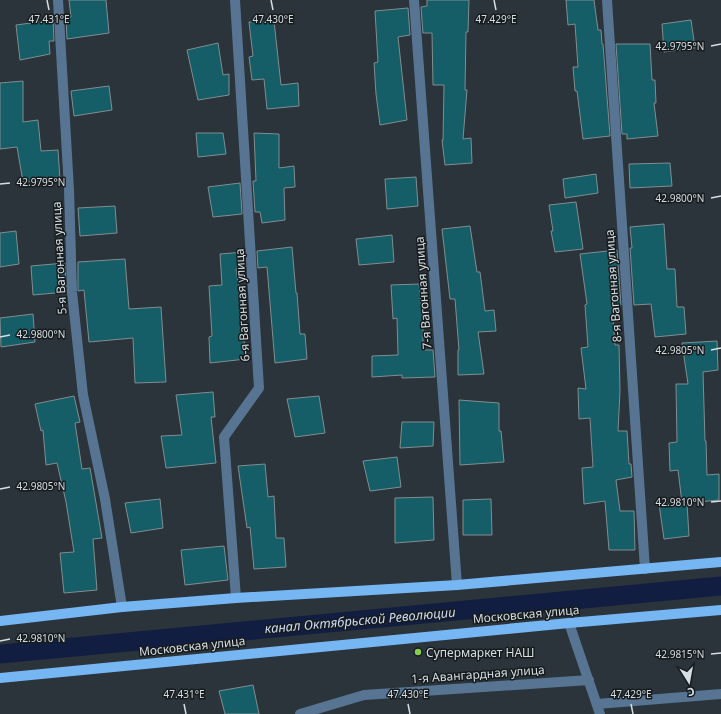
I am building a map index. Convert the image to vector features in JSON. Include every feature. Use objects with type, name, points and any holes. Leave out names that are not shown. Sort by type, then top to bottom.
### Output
[{"type":"main road","points":[[0,620],[122,606],[457,585],[721,562]]},
{"type":"main road","name":"Московская улица","points":[[0,678],[569,622],[721,610]]},
{"type":"street","name":"5-я Вагонная улица","points":[[58,0],[69,189],[72,292],[81,379],[105,500],[122,606]]},
{"type":"street","name":"6-я Вагонная улица","points":[[235,0],[260,388],[224,437],[236,598]]},
{"type":"street","name":"7-я Вагонная улица","points":[[414,0],[457,585]]},
{"type":"street","name":"8-я Вагонная улица","points":[[608,0],[645,569]]},
{"type":"street","points":[[569,622],[598,709],[721,694]]},
{"type":"street","name":"1-я Авангардная улица","points":[[300,714],[364,695],[589,680]]},
{"type":"building","points":[[69,0],[106,0],[109,33],[67,39],[66,18],[71,17]]},
{"type":"building","points":[[427,0],[469,0],[468,32],[466,32],[465,90],[467,90],[463,139],[471,138],[472,163],[445,165],[442,140],[444,85],[433,85],[432,33],[423,33],[421,7],[427,6]]},
{"type":"building","points":[[566,0],[594,0],[598,30],[601,30],[603,44],[610,136],[583,139],[577,91],[575,91],[573,67],[578,67],[575,24],[568,25]]},
{"type":"building","points":[[408,8],[410,35],[398,37],[407,120],[380,125],[374,63],[378,62],[375,11]]},
{"type":"building","points":[[53,20],[54,41],[49,41],[50,54],[20,60],[16,25]]},
{"type":"building","points":[[691,20],[695,48],[664,52],[662,24]]},
{"type":"building","points":[[274,21],[281,85],[298,83],[299,106],[267,109],[264,79],[252,80],[249,57],[253,56],[249,22]]},
{"type":"building","points":[[218,43],[223,75],[229,74],[229,95],[198,100],[187,50]]},
{"type":"building","points":[[616,44],[650,44],[652,80],[655,80],[656,103],[654,103],[658,136],[627,139],[627,134],[622,134]]},
{"type":"building","points":[[23,81],[23,122],[38,120],[41,151],[58,150],[60,180],[23,182],[17,147],[0,149],[0,83]]},
{"type":"building","points":[[109,86],[112,110],[74,116],[71,91]]},
{"type":"building","points":[[196,133],[223,133],[226,154],[198,157]]},
{"type":"building","points":[[254,133],[279,134],[279,168],[294,166],[295,187],[284,188],[285,220],[262,223],[260,212],[255,212],[253,181],[256,181]]},
{"type":"building","points":[[670,163],[672,186],[630,188],[629,164]]},
{"type":"building","points":[[596,174],[598,193],[565,198],[563,179]]},
{"type":"building","points":[[416,177],[418,206],[387,209],[385,179]]},
{"type":"building","points":[[240,183],[242,214],[213,217],[208,187]]},
{"type":"building","points":[[576,202],[583,249],[555,252],[551,231],[553,231],[549,205]]},
{"type":"building","points":[[115,206],[117,233],[80,236],[78,208]]},
{"type":"building","points":[[664,224],[667,269],[675,269],[677,307],[684,307],[686,334],[655,337],[651,304],[634,305],[630,227]]},
{"type":"building","points":[[470,226],[477,272],[480,272],[485,311],[494,310],[496,331],[478,332],[484,374],[458,375],[459,350],[455,299],[450,299],[442,229]]},
{"type":"building","points":[[16,231],[19,264],[0,267],[0,233]]},
{"type":"building","points":[[392,235],[394,262],[359,265],[356,239]]},
{"type":"building","points":[[292,247],[300,334],[305,334],[307,359],[275,363],[267,267],[258,268],[257,251]]},
{"type":"building","points":[[617,250],[621,305],[612,306],[615,345],[619,345],[620,391],[618,431],[627,431],[629,464],[631,464],[632,477],[616,480],[620,511],[634,511],[635,550],[609,550],[605,501],[584,504],[582,468],[593,467],[590,418],[579,419],[578,388],[586,389],[581,348],[588,347],[585,305],[587,304],[580,254]]},
{"type":"building","points":[[244,252],[245,268],[236,269],[243,311],[241,312],[246,359],[210,363],[209,337],[212,336],[209,286],[222,285],[220,254]]},
{"type":"building","points":[[125,259],[129,309],[161,307],[166,382],[135,383],[133,338],[89,342],[84,290],[78,291],[78,262]]},
{"type":"building","points":[[65,263],[66,292],[33,295],[31,266]]},
{"type":"building","points":[[419,284],[423,322],[423,350],[433,350],[435,377],[402,378],[402,375],[372,377],[372,356],[398,355],[397,318],[393,319],[391,285]]},
{"type":"building","points":[[33,314],[35,342],[1,347],[0,318]]},
{"type":"building","points":[[717,341],[718,370],[703,372],[707,475],[719,474],[719,500],[687,503],[689,536],[664,539],[659,504],[682,503],[678,470],[670,471],[669,443],[677,442],[676,384],[688,384],[682,343]]},
{"type":"building","points":[[213,392],[215,417],[211,417],[216,463],[166,468],[161,436],[182,435],[176,395]]},
{"type":"building","points":[[74,396],[80,422],[75,423],[82,469],[90,468],[102,538],[93,539],[97,590],[64,593],[60,553],[74,552],[66,502],[57,463],[46,465],[43,430],[41,431],[35,404]]},
{"type":"building","points":[[319,396],[325,433],[295,437],[287,399]]},
{"type":"building","points":[[459,400],[499,403],[499,431],[501,431],[504,462],[460,465]]},
{"type":"building","points":[[402,422],[434,422],[433,446],[400,448]]},
{"type":"building","points":[[397,457],[401,487],[370,491],[363,461]]},
{"type":"building","points":[[265,464],[268,497],[274,496],[276,538],[284,538],[286,567],[254,569],[250,527],[247,528],[238,466]]},
{"type":"building","points":[[433,497],[434,540],[395,543],[395,498]]},
{"type":"building","points":[[160,499],[163,528],[131,533],[125,503]]},
{"type":"building","points":[[491,499],[492,535],[463,535],[463,500]]},
{"type":"building","points":[[224,546],[228,580],[185,585],[181,550]]},
{"type":"building","points":[[253,685],[259,714],[225,714],[219,691]]},
{"type":"waterway","name":"канал Октябрьской Революции","points":[[0,654],[721,586]]},
{"type":"place","name":"Супермаркет НАШ","points":[[418,652]]}]
